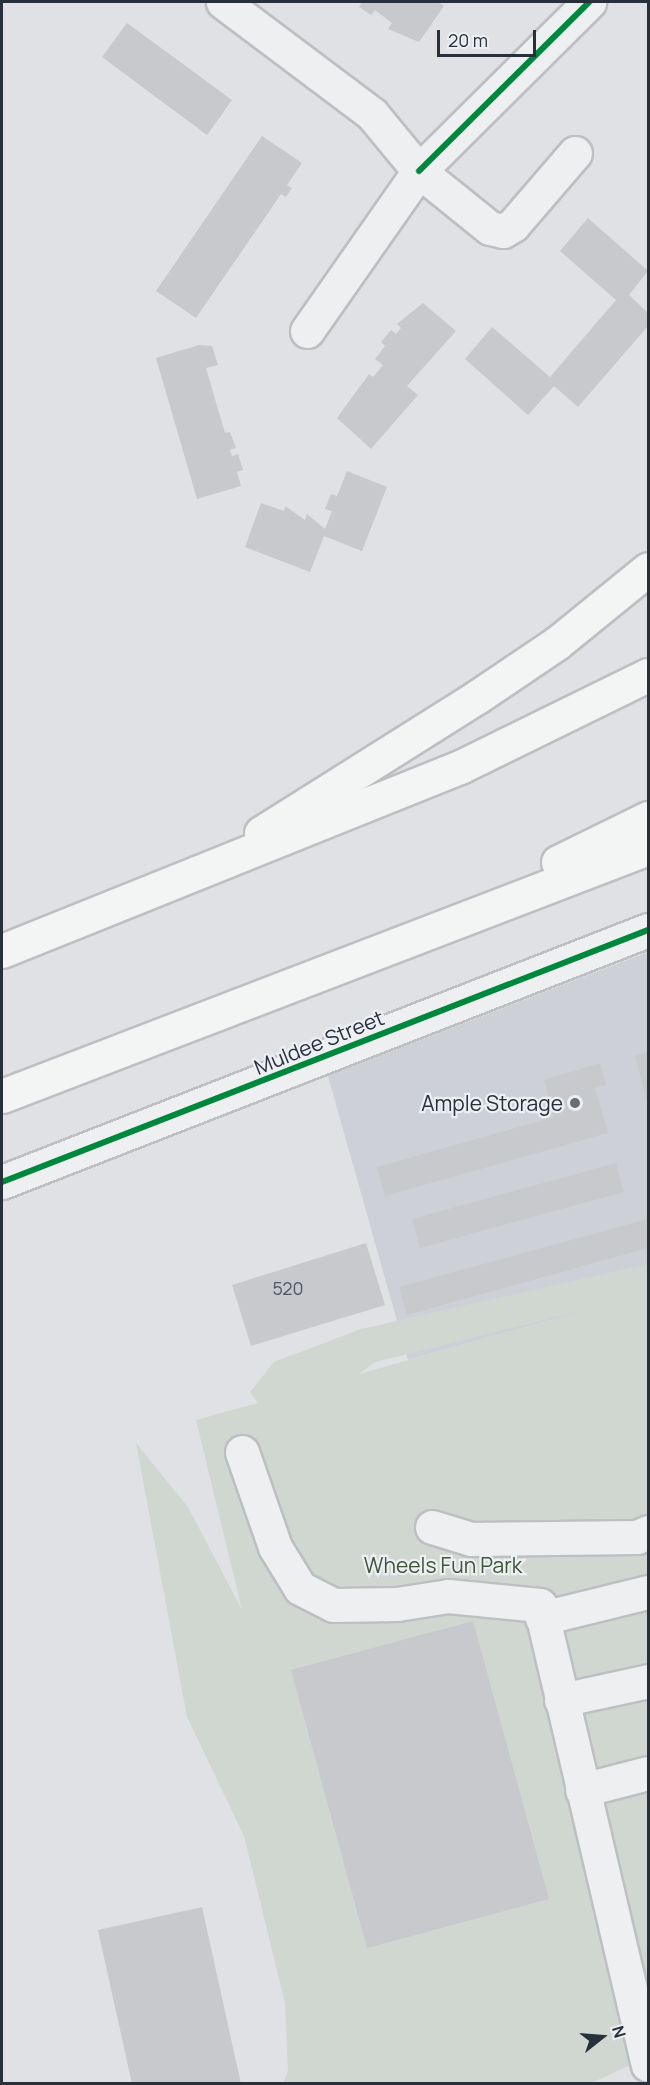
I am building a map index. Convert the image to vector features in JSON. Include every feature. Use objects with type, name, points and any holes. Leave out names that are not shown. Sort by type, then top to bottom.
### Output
[{"type":"highway","points":[[187,879],[477,698],[557,643],[648,569]]},
{"type":"highway","points":[[2,951],[187,879],[460,767],[648,675]]},
{"type":"highway","points":[[238,1006],[515,884],[648,818]]},
{"type":"highway","points":[[2,1096],[648,848]]},
{"type":"street","points":[[223,2],[372,114],[419,171],[490,228],[503,231],[575,153]]},
{"type":"street","points":[[307,331],[419,171],[589,2]]},
{"type":"street","name":"Muldee Street","points":[[2,1182],[648,930]]},
{"type":"street","points":[[242,1452],[275,1548],[300,1588],[333,1605],[398,1604],[448,1596],[502,1599],[540,1605],[648,2064]]},
{"type":"street","points":[[432,1527],[471,1539],[638,1537],[648,1532]]},
{"type":"street","points":[[542,1618],[648,1592]]},
{"type":"street","points":[[561,1700],[648,1681]]},
{"type":"street","points":[[582,1790],[648,1773]]},
{"type":"shaded area","name":"Ample Storage","points":[[648,952],[648,1293],[408,1360],[328,1076]]},
{"type":"green space","name":"Wheels Fun Park","points":[[648,1264],[648,2057],[591,2083],[283,2083],[288,2071],[285,2003],[244,1836],[187,1717],[136,1443],[188,1507],[242,1610],[196,1420],[258,1403],[250,1392],[274,1362],[361,1329]],"holes":[[[576,1313],[359,1374],[375,1362]]]},
{"type":"building","points":[[362,2],[438,2],[444,6],[419,42],[388,29],[392,23],[375,10],[371,15],[359,7]]},
{"type":"building","points":[[127,23],[232,100],[207,135],[102,57]]},
{"type":"building","points":[[262,136],[302,163],[287,185],[292,188],[286,197],[281,194],[196,318],[156,291]]},
{"type":"building","points":[[588,218],[648,271],[629,295],[648,313],[648,326],[578,407],[554,386],[528,415],[465,359],[492,327],[550,377],[616,300],[560,251]]},
{"type":"building","points":[[423,303],[456,331],[407,386],[418,395],[371,449],[337,418],[369,374],[373,377],[383,365],[375,359],[385,346],[381,342],[391,330],[396,334],[401,328],[397,324]]},
{"type":"building","points":[[199,345],[212,346],[218,365],[206,368],[225,433],[230,432],[236,448],[230,450],[232,456],[238,454],[243,470],[237,472],[241,486],[197,499],[156,358]]},
{"type":"building","points":[[347,471],[387,487],[362,551],[324,536],[310,572],[245,547],[261,503],[284,511],[285,506],[305,520],[307,514],[325,529],[332,511],[325,509],[331,494],[337,496]]},
{"type":"building","points":[[648,1052],[648,1106],[635,1056]]},
{"type":"building","points":[[600,1063],[606,1085],[595,1088],[608,1133],[385,1196],[377,1167],[554,1117],[544,1080]]},
{"type":"building","points":[[616,1163],[624,1192],[420,1248],[412,1219]]},
{"type":"building","points":[[648,1219],[648,1248],[407,1315],[399,1287]]},
{"type":"building","points":[[366,1243],[385,1305],[251,1346],[232,1285]]},
{"type":"building","points":[[473,1621],[549,1899],[367,1948],[291,1670]]},
{"type":"building","points":[[202,1907],[241,2084],[132,2084],[98,1930]]},
{"type":"cycle path","points":[[419,171],[589,2]]},
{"type":"cycle path","points":[[2,1182],[648,930]]},
{"type":"place","name":"Ample Storage","points":[[575,1103]]}]
